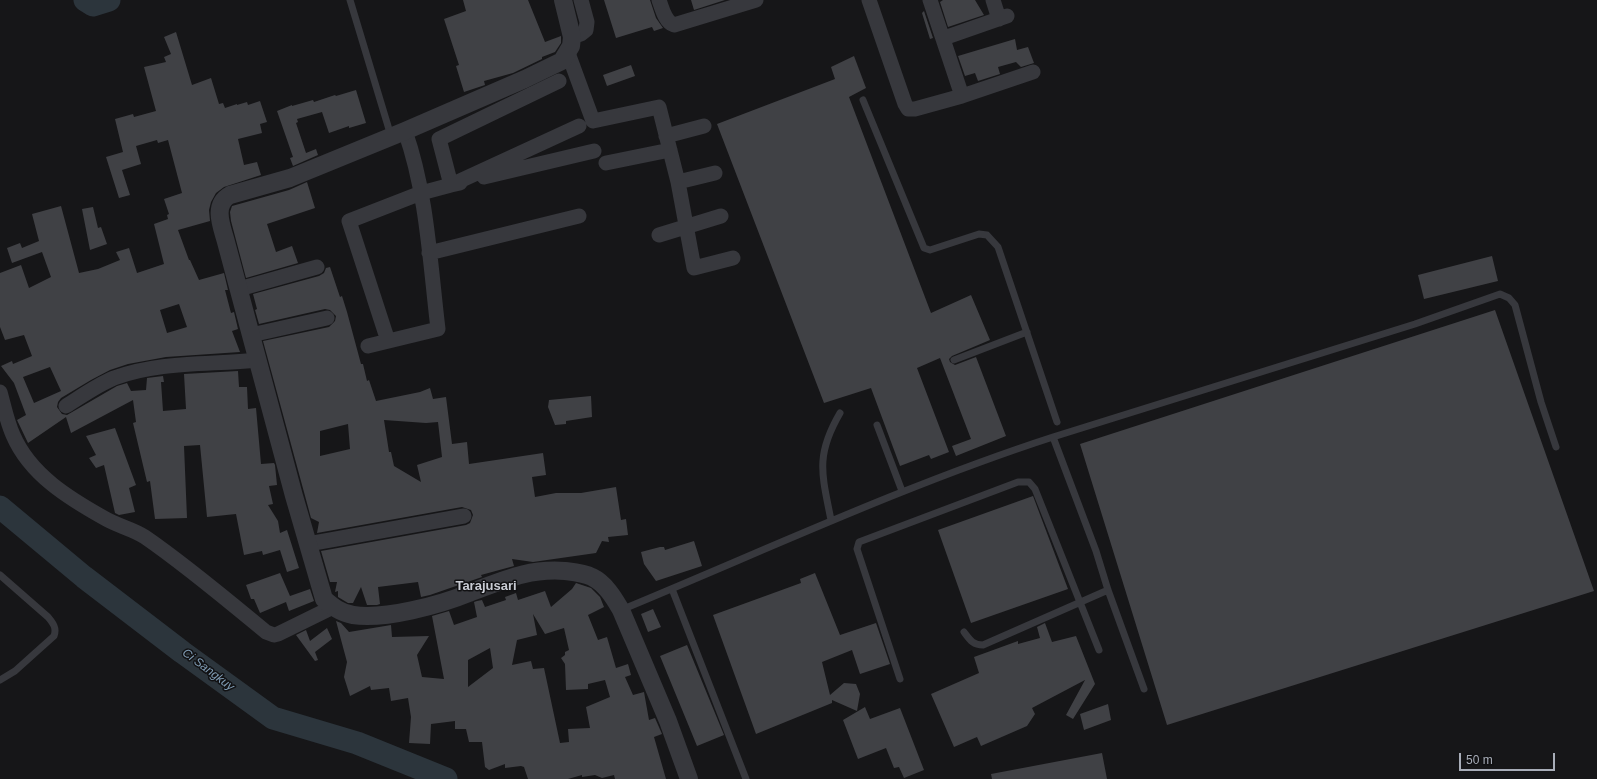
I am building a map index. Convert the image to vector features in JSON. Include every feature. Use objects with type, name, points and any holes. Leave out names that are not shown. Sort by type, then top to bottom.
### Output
[{"type":"street","points":[[563,0],[570,45],[593,121],[659,107],[678,182],[685,227],[694,268],[733,258]]},
{"type":"street","points":[[581,0],[587,22],[586,30],[570,45],[562,61],[525,79],[290,178],[230,195],[224,198],[221,202],[219,212],[251,335],[324,599],[333,607],[341,611],[354,615],[374,616],[437,604],[525,573],[552,570],[574,572],[592,577],[604,585],[615,599],[621,610],[668,721],[689,779]]},
{"type":"street","points":[[659,0],[667,21],[674,25],[756,0]]},
{"type":"street","points":[[869,0],[908,109],[915,109],[962,96],[1033,72]]},
{"type":"street","points":[[930,0],[944,38],[962,96]]},
{"type":"street","points":[[944,38],[1003,17],[993,0]]},
{"type":"street","points":[[451,185],[438,139],[559,81]]},
{"type":"street","points":[[451,185],[579,126]]},
{"type":"street","points":[[606,163],[668,143],[704,126]]},
{"type":"street","points":[[368,346],[438,329],[421,193],[411,146],[398,133]]},
{"type":"street","points":[[388,342],[350,221],[421,193],[594,151]]},
{"type":"street","points":[[678,182],[715,172]]},
{"type":"street","points":[[429,253],[579,216]]},
{"type":"street","points":[[659,235],[721,216]]},
{"type":"street","points":[[239,289],[317,267]]},
{"type":"street","points":[[251,335],[327,318]]},
{"type":"street","points":[[66,406],[108,381],[138,371],[169,366],[258,360]]},
{"type":"street","points":[[0,392],[13,435],[22,453],[39,473],[77,503],[115,524],[143,535],[198,576],[266,632],[274,635],[278,634],[333,607]]},
{"type":"street","points":[[308,544],[464,516]]},
{"type":"lane","points":[[350,0],[398,133]]},
{"type":"lane","points":[[863,100],[924,248],[930,250],[979,234],[986,235],[998,247],[1057,422]]},
{"type":"lane","points":[[621,610],[902,491],[1053,437],[1061,432],[1087,427],[1408,326],[1500,294],[1509,298],[1515,305],[1541,402],[1556,447]]},
{"type":"lane","points":[[954,360],[1027,332]]},
{"type":"lane","points":[[831,520],[822,476],[823,455],[830,430],[840,413]]},
{"type":"lane","points":[[877,425],[902,491]]},
{"type":"lane","points":[[1053,437],[1096,550],[1108,590],[1144,689]]},
{"type":"lane","points":[[900,679],[857,549],[859,542],[1018,482],[1029,482],[1036,489],[1099,650]]},
{"type":"lane","points":[[0,575],[48,617],[53,622],[56,630],[54,636],[15,671],[0,680]]},
{"type":"lane","points":[[672,589],[746,779]]},
{"type":"lane","points":[[964,632],[972,643],[983,645],[1108,590]]},
{"type":"building","points":[[463,0],[528,0],[545,42],[561,36],[561,43],[555,52],[542,57],[542,59],[513,73],[484,81],[485,85],[464,92],[456,66],[459,65],[444,19],[466,11]]},
{"type":"building","points":[[604,0],[650,0],[656,18],[663,28],[654,31],[652,27],[616,38]]},
{"type":"building","points":[[691,0],[725,0],[694,10]]},
{"type":"building","points":[[943,0],[975,0],[984,15],[948,27],[940,2]]},
{"type":"building","points":[[924,11],[933,38],[930,39],[922,13]]},
{"type":"building","points":[[176,32],[192,85],[211,78],[219,104],[223,103],[225,108],[247,102],[248,105],[260,101],[267,122],[260,124],[262,133],[238,139],[244,165],[257,162],[261,175],[224,187],[216,193],[211,202],[209,210],[210,221],[178,230],[189,260],[199,280],[224,273],[228,290],[225,290],[231,313],[234,312],[238,329],[232,331],[240,352],[166,357],[128,364],[110,370],[61,398],[57,407],[62,414],[67,415],[117,386],[127,383],[131,391],[146,390],[147,378],[163,376],[164,382],[161,382],[163,411],[186,409],[184,374],[238,371],[239,387],[247,387],[248,409],[256,408],[261,464],[274,463],[275,465],[277,485],[269,486],[273,504],[268,505],[278,521],[280,533],[287,530],[299,568],[287,572],[280,550],[263,555],[262,551],[244,555],[236,514],[207,517],[200,445],[184,446],[187,518],[155,519],[150,481],[147,482],[133,423],[136,422],[133,400],[71,433],[66,417],[28,443],[17,420],[26,415],[14,383],[1,366],[12,361],[13,364],[32,356],[24,335],[5,340],[0,327],[0,273],[21,265],[29,288],[51,277],[42,252],[12,263],[7,248],[20,243],[22,248],[39,241],[32,214],[61,206],[79,273],[98,269],[120,260],[116,252],[129,248],[137,273],[164,264],[154,224],[168,219],[167,215],[169,214],[164,199],[182,193],[168,140],[158,143],[157,140],[136,146],[141,164],[122,170],[130,195],[119,198],[106,157],[123,152],[115,119],[133,114],[134,117],[156,111],[144,67],[166,62],[164,57],[171,54],[164,37]],"holes":[[[179,304],[187,327],[167,333],[160,310]],[[50,367],[61,391],[34,403],[23,377]]]},
{"type":"building","points":[[1015,39],[1017,50],[1028,47],[1034,63],[1021,67],[1016,62],[998,67],[1000,74],[978,81],[975,73],[965,76],[958,56]]},
{"type":"building","points":[[854,56],[866,88],[849,97],[931,313],[971,295],[990,340],[952,356],[949,359],[950,362],[955,365],[976,357],[1006,436],[956,456],[952,446],[971,439],[940,358],[917,368],[949,452],[931,459],[929,455],[900,466],[871,388],[824,403],[717,124],[835,79],[831,67]]},
{"type":"building","points":[[631,65],[635,76],[607,86],[603,75]]},
{"type":"building","points":[[356,90],[366,123],[349,128],[349,126],[329,133],[322,112],[297,119],[298,122],[296,123],[306,153],[316,149],[318,155],[293,166],[290,158],[293,157],[277,111],[292,105],[313,100],[314,102]]},
{"type":"building","points":[[307,182],[315,208],[267,224],[276,252],[292,246],[298,263],[246,278],[231,221],[230,212],[232,206],[289,190]]},
{"type":"building","points":[[93,207],[98,228],[101,227],[107,244],[90,250],[82,209]]},
{"type":"building","points":[[1492,256],[1498,281],[1424,299],[1418,275]]},
{"type":"building","points":[[330,267],[340,297],[342,296],[361,364],[363,364],[367,381],[369,380],[376,401],[420,392],[430,388],[433,399],[446,397],[452,444],[467,442],[469,464],[543,453],[546,475],[532,477],[535,497],[556,493],[581,493],[616,487],[621,520],[626,519],[628,535],[608,537],[609,542],[602,541],[596,553],[533,562],[512,559],[514,566],[481,575],[482,577],[421,597],[418,582],[378,587],[380,604],[377,605],[367,605],[361,587],[353,603],[348,603],[338,597],[338,591],[335,592],[337,582],[330,582],[321,551],[466,525],[470,523],[473,515],[471,510],[462,507],[317,533],[319,522],[311,518],[263,341],[329,327],[335,321],[336,316],[330,310],[325,309],[259,324],[253,294],[319,276],[324,273],[326,268]],"holes":[[[384,420],[426,423],[438,422],[442,457],[417,465],[421,482],[394,466],[391,452],[389,452]],[[348,424],[350,449],[320,456],[320,431]]]},
{"type":"building","points":[[1495,310],[1594,591],[1167,725],[1080,444]]},
{"type":"building","points":[[591,396],[592,417],[566,421],[566,424],[555,425],[548,407],[549,400]]},
{"type":"building","points":[[115,428],[136,485],[129,488],[135,512],[119,515],[115,513],[104,465],[96,468],[89,458],[96,455],[86,436]]},
{"type":"building","points":[[1033,496],[1068,589],[971,623],[938,530]]},
{"type":"building","points":[[694,541],[702,566],[656,581],[644,564],[641,552],[660,547],[664,547],[665,550]]},
{"type":"building","points":[[280,573],[290,596],[310,589],[314,601],[289,611],[286,602],[260,613],[254,599],[251,599],[246,585]]},
{"type":"building","points":[[815,573],[840,635],[876,623],[890,664],[860,674],[852,650],[822,662],[830,695],[844,683],[856,684],[860,694],[857,711],[832,700],[832,703],[756,734],[713,615],[801,583],[800,579]]},
{"type":"building","points":[[576,583],[591,588],[600,597],[604,607],[588,615],[598,640],[607,637],[616,668],[628,664],[631,675],[625,677],[633,695],[644,692],[649,720],[655,718],[662,734],[654,737],[666,779],[615,779],[614,775],[602,778],[595,775],[582,777],[582,775],[568,779],[528,779],[524,767],[521,766],[505,768],[505,764],[489,770],[485,767],[482,742],[469,742],[466,729],[455,729],[455,721],[431,724],[430,744],[409,743],[411,717],[408,698],[391,701],[389,688],[371,690],[370,686],[350,696],[344,677],[347,662],[336,621],[341,623],[349,632],[391,625],[392,637],[429,636],[417,655],[422,677],[444,679],[432,616],[449,611],[454,625],[477,617],[474,602],[482,600],[485,607],[506,600],[505,597],[516,593],[518,600],[545,591],[551,607],[572,589]],"holes":[[[533,614],[545,634],[564,628],[569,650],[565,652],[565,655],[561,658],[565,664],[566,690],[588,689],[588,684],[605,680],[610,697],[586,707],[590,728],[568,729],[569,742],[560,743],[544,668],[533,669],[531,661],[512,665],[517,640],[537,635]],[[490,648],[493,668],[468,687],[468,660]]]},
{"type":"building","points":[[653,609],[661,627],[648,632],[641,614]]},
{"type":"building","points":[[1045,623],[1052,642],[1076,636],[1095,684],[1073,719],[1066,715],[1085,680],[1032,708],[1035,714],[1027,726],[981,746],[977,737],[954,747],[931,694],[979,673],[974,657],[1018,641],[1018,644],[1040,638],[1037,627]]},
{"type":"building","points":[[327,628],[332,639],[315,652],[318,660],[315,661],[296,635],[306,630],[310,641]]},
{"type":"building","points":[[687,645],[724,735],[697,746],[660,656]]},
{"type":"building","points":[[1108,704],[1111,720],[1084,730],[1080,714]]},
{"type":"building","points":[[865,707],[870,719],[900,708],[924,770],[904,778],[899,767],[894,768],[886,748],[858,759],[843,720]]},
{"type":"building","points":[[1102,753],[1107,779],[992,779],[991,774]]},
{"type":"waterway","name":"Ci Sangkuy","points":[[85,0],[93,5],[109,0]]},
{"type":"waterway","name":"Ci Sangkuy","points":[[0,507],[84,577],[182,652],[273,718],[357,743],[446,779]]},
{"type":"district","name":"Tarajusari","points":[[486,586]]}]
